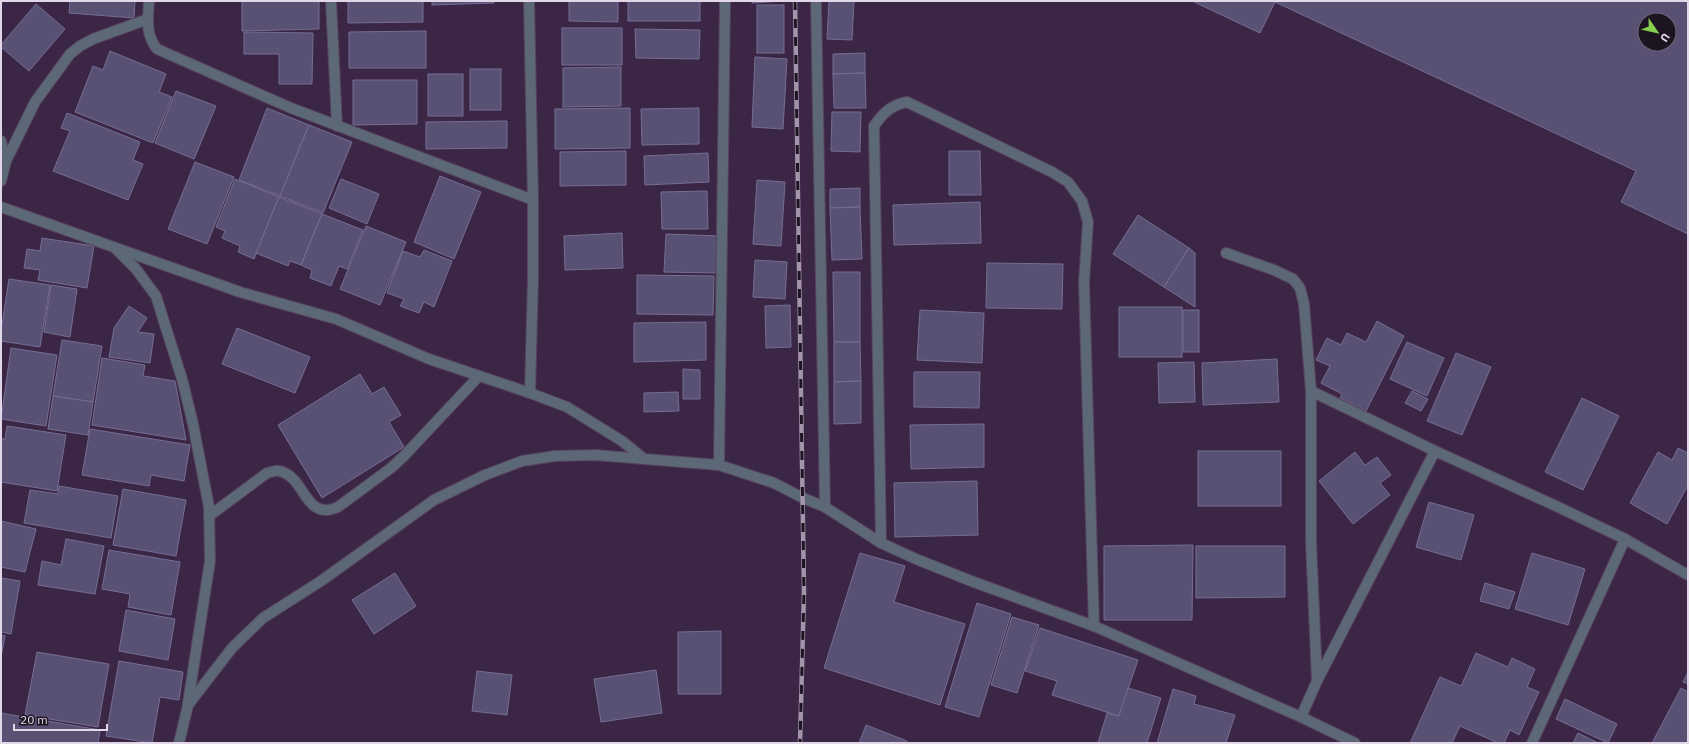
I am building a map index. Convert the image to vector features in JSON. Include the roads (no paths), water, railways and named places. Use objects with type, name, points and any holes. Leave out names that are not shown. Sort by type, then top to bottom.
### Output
[{"type":"street","points":[[149,1],[148,19],[150,40],[157,49],[291,108],[533,200]]},
{"type":"street","points":[[331,1],[337,126]]},
{"type":"street","points":[[529,1],[533,200],[533,278],[530,393]]},
{"type":"street","points":[[719,465],[724,1]]},
{"type":"street","points":[[816,1],[825,506]]},
{"type":"street","points":[[1,181],[6,161],[35,102],[70,54],[80,46],[93,39],[148,19]]},
{"type":"street","points":[[881,543],[874,126],[888,109],[897,104],[907,102],[1016,153],[1052,172],[1068,182],[1082,201],[1088,222],[1084,282],[1094,626]]},
{"type":"street","points":[[1,141],[6,161]]},
{"type":"street","points":[[1,207],[240,292],[336,319],[429,359],[567,407],[622,441],[644,459]]},
{"type":"street","points":[[113,246],[136,269],[156,296],[182,379],[194,424],[202,465],[209,516],[210,561],[188,705],[179,743]]},
{"type":"street","points":[[1226,253],[1274,270],[1293,279],[1300,288],[1304,304],[1311,391],[1311,542],[1317,681]]},
{"type":"street","points":[[209,516],[267,473],[278,471],[286,473],[294,480],[313,506],[329,510],[338,506],[391,468],[479,376]]},
{"type":"street","points":[[1311,391],[1435,451],[1625,539],[1688,574]]},
{"type":"street","points":[[1301,718],[1317,681],[1435,451]]},
{"type":"street","points":[[188,705],[232,648],[263,618],[321,581],[434,500],[485,475],[522,461],[555,456],[595,455],[719,465],[774,483],[803,498],[825,506],[881,543],[916,559],[971,581],[1094,626],[1354,743]]},
{"type":"street","points":[[1532,743],[1625,539]]},
{"type":"railway","points":[[795,1],[804,592],[800,743]]}]
